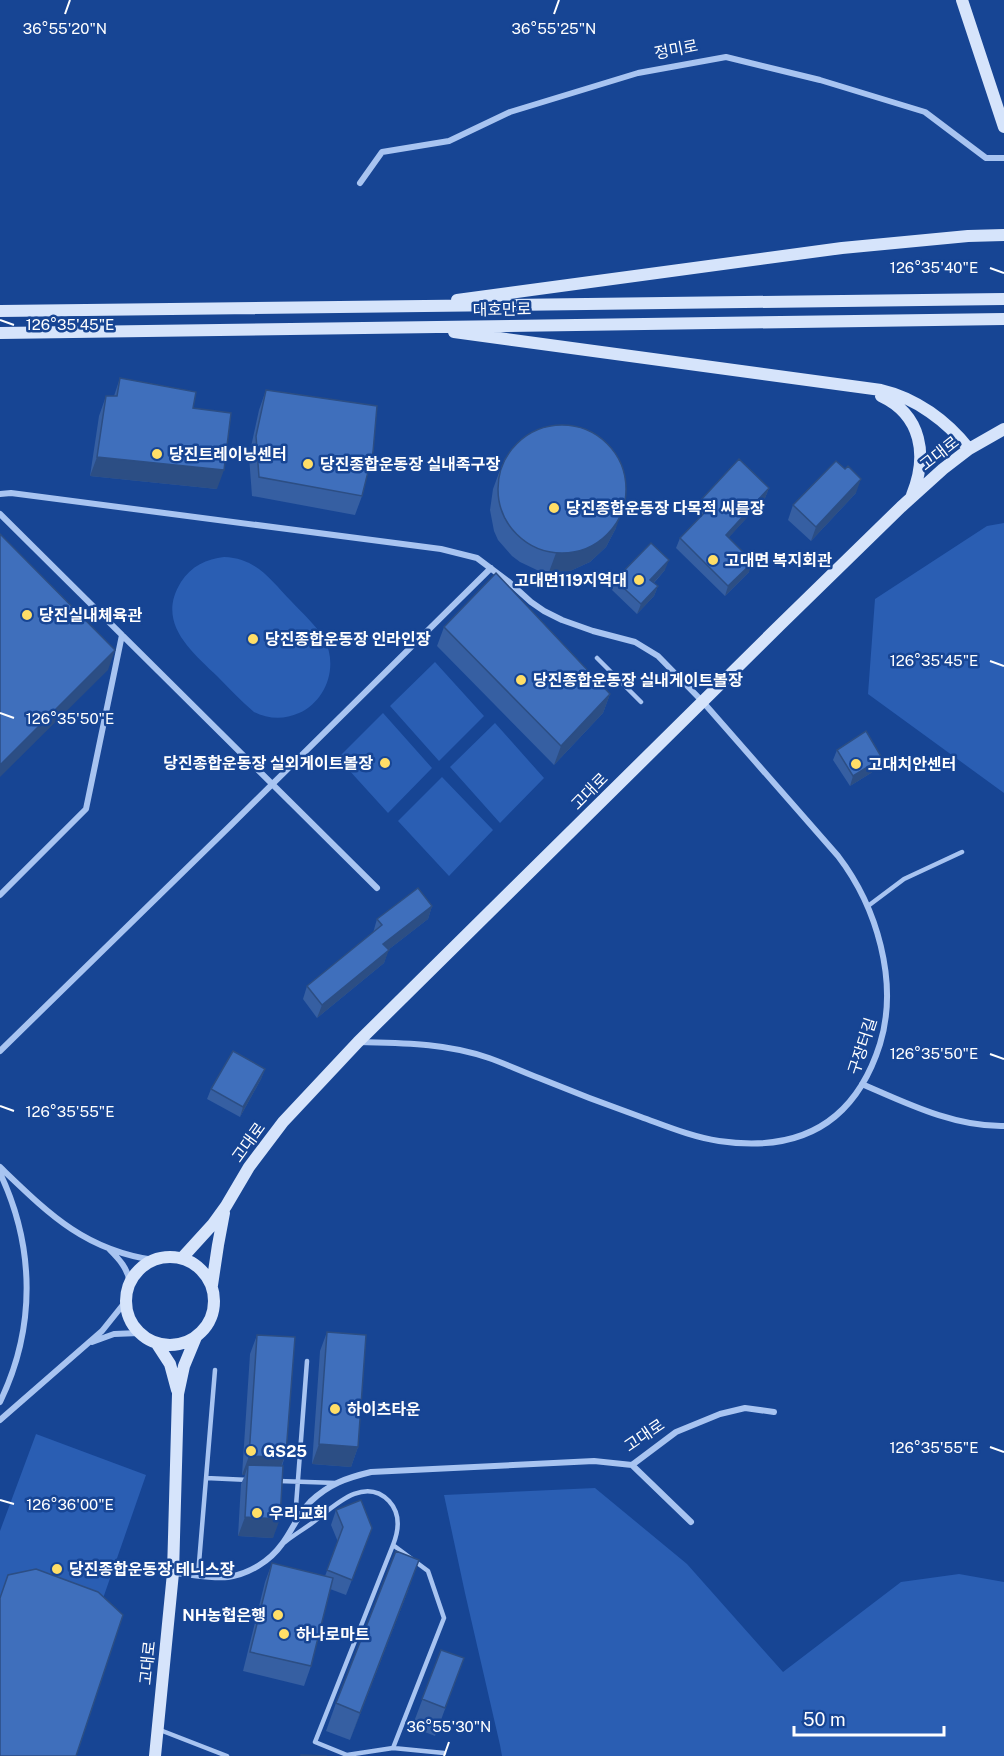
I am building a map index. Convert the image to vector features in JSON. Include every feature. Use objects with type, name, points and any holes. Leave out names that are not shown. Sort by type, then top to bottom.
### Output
[{"type":"main road","points":[[962,0],[1004,127]]},
{"type":"main road","points":[[404,308],[842,248],[968,236],[1004,235]]},
{"type":"main road","name":"대호만로","points":[[0,311],[1004,300]]},
{"type":"main road","name":"대호만로","points":[[0,333],[1004,319]]},
{"type":"main road","points":[[414,327],[891,393],[914,402],[941,421],[969,449]]},
{"type":"main road","points":[[863,388],[897,405],[915,429],[921,460],[911,498]]},
{"type":"main road","points":[[988,438],[1004,421]]},
{"type":"main road","name":"고대로","points":[[226,1206],[249,1167],[283,1122],[358,1042],[849,556],[942,469],[969,449],[1004,429]]},
{"type":"main road","points":[[182,1258],[226,1206]]},
{"type":"main road","points":[[157,1344],[177,1345],[196,1337],[212,1318],[215,1305],[212,1286],[226,1206]]},
{"type":"main road","points":[[178,1394],[170,1364],[157,1344],[139,1333],[129,1318],[126,1301],[130,1282],[138,1271],[154,1260],[165,1257],[182,1258],[201,1268],[212,1286]]},
{"type":"main road","points":[[178,1394],[184,1366],[196,1337]]},
{"type":"main road","name":"고대로","points":[[155,1756],[174,1573],[178,1394]]},
{"type":"street","name":"정미로","points":[[360,183],[382,152],[449,141],[510,112],[638,73],[726,57],[820,80],[926,112],[986,158],[1004,158]]},
{"type":"street","name":"구장터길","points":[[0,494],[11,493],[441,549],[477,558],[531,602],[562,620],[635,642],[646,648],[667,664],[702,702],[838,856],[860,889],[875,928],[888,992],[884,1027],[876,1054],[862,1084],[938,1115],[970,1123],[1004,1126]]},
{"type":"street","points":[[0,514],[376,888]]},
{"type":"street","points":[[0,1051],[491,568]]},
{"type":"street","points":[[0,895],[86,809],[122,635]]},
{"type":"street","points":[[358,1042],[403,1043],[457,1049],[489,1058],[677,1130],[709,1139],[738,1143],[772,1143],[818,1129],[830,1122],[846,1106],[862,1084]]},
{"type":"street","points":[[0,1167],[56,1219],[110,1250],[154,1260]]},
{"type":"street","points":[[0,1173],[11,1200],[23,1246],[26,1263],[27,1303],[26,1321],[14,1371],[0,1402]]},
{"type":"street","points":[[110,1250],[128,1272],[130,1282]]},
{"type":"street","points":[[0,1420],[102,1331],[126,1301]]},
{"type":"street","points":[[86,1345],[114,1334],[139,1333]]},
{"type":"street","name":"고대로","points":[[174,1573],[226,1578],[260,1565],[283,1543],[308,1504],[326,1489],[345,1478],[371,1472],[594,1461],[632,1465],[676,1432],[720,1414],[745,1408],[774,1412]]},
{"type":"street","points":[[632,1465],[691,1522]]},
{"type":"lane","points":[[597,658],[641,702]]},
{"type":"lane","points":[[868,906],[904,879],[962,852]]},
{"type":"lane","points":[[295,1521],[307,1360]]},
{"type":"lane","points":[[198,1575],[214,1370]]},
{"type":"lane","points":[[206,1478],[252,1480]]},
{"type":"lane","points":[[275,1481],[336,1483]]},
{"type":"lane","points":[[283,1543],[343,1498],[365,1491],[373,1492],[384,1497],[393,1506],[397,1515],[398,1527],[393,1545],[315,1742],[347,1755],[393,1748],[444,1753]]},
{"type":"lane","points":[[393,1545],[428,1571],[444,1618],[393,1748]]},
{"type":"lane","points":[[157,1729],[227,1756]]},
{"type":"shaded area","points":[[1004,523],[1004,793],[868,694],[875,599],[987,526]]},
{"type":"shaded area","name":"당진종합운동장 인라인장","points":[[224,557],[245,561],[262,571],[309,619],[324,639],[330,660],[327,682],[316,700],[299,713],[276,718],[254,712],[196,656],[174,622],[172,610],[174,596],[181,582],[200,564]]},
{"type":"shaded area","name":"당진종합운동장 실외게이트볼장","points":[[435,662],[484,716],[439,761],[390,706]]},
{"type":"shaded area","name":"당진종합운동장 실외게이트볼장","points":[[383,713],[432,768],[388,813],[338,758]]},
{"type":"shaded area","points":[[495,723],[544,778],[500,823],[450,767]]},
{"type":"shaded area","points":[[442,777],[493,830],[449,876],[398,821]]},
{"type":"shaded area","name":"당진종합운동장 테니스장","points":[[36,1434],[146,1475],[100,1607],[0,1756],[0,1531]]},
{"type":"shaded area","points":[[595,1488],[687,1564],[783,1672],[901,1582],[959,1574],[1004,1582],[1004,1756],[502,1756],[444,1495]]},
{"type":"building","name":"당진트레이닝센터","points":[[120,378],[196,392],[193,408],[231,413],[224,470],[97,457],[106,396],[117,396]]},
{"type":"building","name":"당진종합운동장 실내족구장","points":[[266,390],[377,406],[373,452],[362,496],[259,477],[256,436]]},
{"type":"building","name":"당진종합운동장 다목적 씨름장","points":[[562,425],[587,430],[607,444],[621,464],[626,489],[621,514],[607,534],[587,548],[562,553],[537,548],[517,534],[503,514],[498,489],[503,464],[517,444],[537,430]]},
{"type":"building","points":[[739,459],[769,488],[726,535],[753,562],[728,586],[680,538],[709,508],[700,501]]},
{"type":"building","points":[[836,461],[845,469],[848,466],[861,479],[816,527],[793,505]]},
{"type":"building","name":"당진실내체육관","points":[[0,534],[115,650],[0,765]]},
{"type":"building","name":"고대면119지역대","points":[[651,543],[669,560],[650,580],[658,586],[641,604],[615,580]]},
{"type":"building","name":"당진종합운동장 실내게이트볼장","points":[[496,573],[610,694],[561,746],[444,627]]},
{"type":"building","points":[[866,731],[882,758],[853,776],[837,750]]},
{"type":"building","points":[[418,888],[432,906],[383,944],[389,950],[322,1005],[307,986],[382,925],[377,919]]},
{"type":"building","points":[[233,1051],[265,1069],[243,1107],[211,1089]]},
{"type":"building","name":"하이츠타운","points":[[327,1332],[366,1335],[358,1447],[319,1444]]},
{"type":"building","points":[[257,1335],[295,1337],[284,1457],[249,1456]]},
{"type":"building","points":[[248,1465],[283,1466],[280,1519],[245,1517]]},
{"type":"building","points":[[361,1500],[372,1528],[352,1580],[327,1570],[343,1527],[336,1510]]},
{"type":"building","points":[[396,1551],[419,1560],[360,1713],[336,1703]]},
{"type":"building","name":"하나로마트","points":[[272,1563],[333,1578],[311,1666],[250,1652]]},
{"type":"building","points":[[36,1569],[98,1592],[123,1615],[76,1756],[0,1756],[0,1598],[8,1575]]},
{"type":"building","points":[[441,1650],[464,1658],[445,1708],[422,1699]]},
{"type":"place","name":"당진트레이닝센터","points":[[157,454]]},
{"type":"place","name":"당진종합운동장 실내족구장","points":[[308,464]]},
{"type":"place","name":"당진종합운동장 다목적 씨름장","points":[[554,508]]},
{"type":"place","name":"고대면 복지회관","points":[[713,560]]},
{"type":"place","name":"고대면119지역대","points":[[639,580]]},
{"type":"place","name":"당진실내체육관","points":[[27,615]]},
{"type":"place","name":"당진종합운동장 인라인장","points":[[253,639]]},
{"type":"place","name":"당진종합운동장 실내게이트볼장","points":[[521,680]]},
{"type":"place","name":"당진종합운동장 실외게이트볼장","points":[[385,763]]},
{"type":"place","name":"고대치안센터","points":[[856,764]]},
{"type":"place","name":"하이츠타운","points":[[335,1409]]},
{"type":"place","name":"GS25","points":[[251,1451]]},
{"type":"place","name":"우리교회","points":[[257,1513]]},
{"type":"place","name":"당진종합운동장 테니스장","points":[[57,1569]]},
{"type":"place","name":"NH농협은행","points":[[278,1615]]},
{"type":"place","name":"하나로마트","points":[[284,1634]]}]
